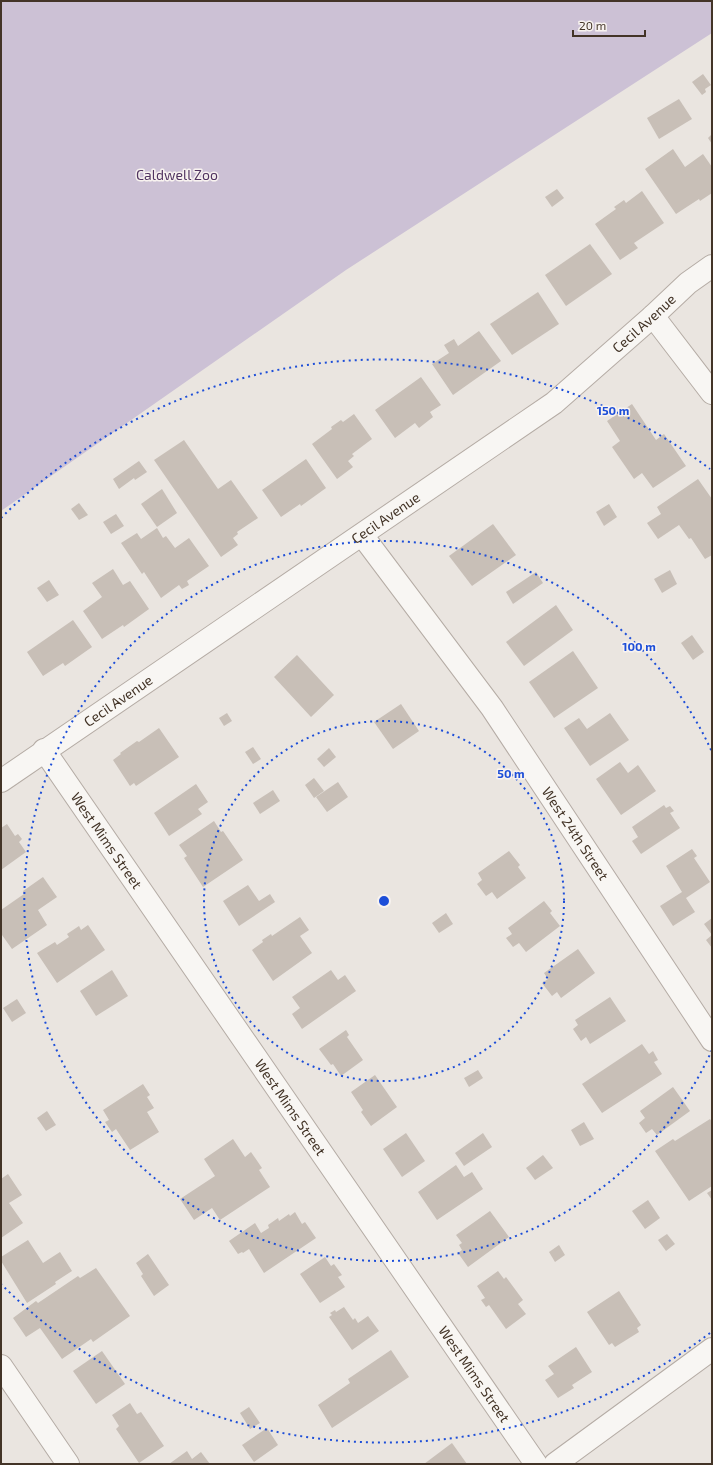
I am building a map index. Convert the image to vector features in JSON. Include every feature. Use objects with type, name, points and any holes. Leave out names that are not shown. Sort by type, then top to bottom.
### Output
[{"type":"street","name":"Cecil Avenue","points":[[1,781],[44,750],[554,403],[653,316],[688,283],[712,266]]},
{"type":"street","points":[[653,316],[712,393]]},
{"type":"street","name":"West 24th Street","points":[[362,535],[492,708],[712,1040]]},
{"type":"street","name":"West Mims Street","points":[[44,750],[536,1464]]},
{"type":"street","points":[[555,1464],[712,1349]]},
{"type":"street","points":[[1,1366],[68,1464]]},
{"type":"green space","name":"Caldwell Zoo","points":[[1,1],[712,1],[712,33],[346,270],[1,511]]},
{"type":"building","points":[[703,74],[711,85],[705,89],[706,92],[702,95],[692,82]]},
{"type":"building","points":[[679,99],[692,119],[659,139],[647,118]]},
{"type":"building","points":[[712,134],[712,144],[708,138]]},
{"type":"building","points":[[673,149],[685,167],[703,154],[712,167],[712,193],[700,201],[699,199],[676,214],[645,169]]},
{"type":"building","points":[[557,189],[564,198],[552,207],[545,197]]},
{"type":"building","points":[[642,191],[664,223],[634,243],[638,248],[620,260],[595,224],[616,209],[614,207],[624,200],[626,203]]},
{"type":"building","points":[[590,244],[612,274],[566,306],[545,275]]},
{"type":"building","points":[[538,292],[559,324],[512,355],[490,324]]},
{"type":"building","points":[[479,331],[501,361],[453,395],[432,364],[449,353],[444,345],[454,339],[458,346]]},
{"type":"building","points":[[421,377],[441,405],[430,412],[433,417],[419,428],[415,423],[395,438],[375,410]]},
{"type":"building","points":[[632,404],[656,440],[664,434],[686,466],[653,488],[642,473],[634,479],[612,447],[620,441],[607,421]]},
{"type":"building","points":[[354,414],[372,439],[352,454],[354,456],[348,461],[353,467],[337,479],[312,444],[332,429],[331,427],[341,420],[343,422]]},
{"type":"building","points":[[184,440],[218,489],[231,480],[258,518],[237,532],[238,534],[233,538],[238,545],[221,557],[154,460]]},
{"type":"building","points":[[306,459],[326,488],[301,506],[300,504],[281,517],[262,490]]},
{"type":"building","points":[[139,461],[147,472],[135,480],[134,478],[119,489],[113,479]]},
{"type":"building","points":[[698,479],[712,499],[712,555],[705,559],[691,538],[689,539],[679,525],[658,539],[647,523],[661,514],[657,507]]},
{"type":"building","points":[[162,489],[177,513],[157,527],[141,504]]},
{"type":"building","points":[[79,503],[88,515],[79,520],[71,509]]},
{"type":"building","points":[[609,504],[617,517],[604,526],[596,512]]},
{"type":"building","points":[[116,514],[124,526],[111,534],[103,522]]},
{"type":"building","points":[[493,524],[516,555],[472,586],[449,556]]},
{"type":"building","points":[[157,528],[163,538],[166,536],[175,548],[189,538],[209,566],[187,581],[189,585],[182,589],[179,585],[161,598],[144,572],[142,574],[121,543],[137,533],[141,539]]},
{"type":"building","points":[[113,569],[123,585],[130,581],[149,609],[124,627],[123,625],[102,639],[83,611],[102,597],[92,583]]},
{"type":"building","points":[[670,570],[677,584],[662,593],[654,579]]},
{"type":"building","points":[[536,572],[543,583],[513,604],[506,592]]},
{"type":"building","points":[[49,580],[59,595],[47,602],[37,588]]},
{"type":"building","points":[[556,605],[573,630],[524,666],[506,642]]},
{"type":"building","points":[[73,620],[92,647],[65,666],[63,663],[43,676],[27,652]]},
{"type":"building","points":[[692,635],[704,652],[693,660],[681,643]]},
{"type":"building","points":[[573,651],[598,688],[554,718],[529,682]]},
{"type":"building","points":[[297,655],[334,695],[311,717],[274,677]]},
{"type":"building","points":[[401,704],[419,731],[393,749],[374,722]]},
{"type":"building","points":[[227,713],[232,721],[224,726],[219,718]]},
{"type":"building","points":[[610,713],[629,740],[590,766],[564,728],[579,718],[587,729]]},
{"type":"building","points":[[159,728],[179,757],[136,786],[134,783],[130,786],[113,760],[137,741],[139,742]]},
{"type":"building","points":[[253,747],[261,759],[253,764],[245,752]]},
{"type":"building","points":[[329,748],[336,757],[324,767],[317,759]]},
{"type":"building","points":[[620,762],[628,773],[638,765],[656,791],[621,815],[596,779]]},
{"type":"building","points":[[314,778],[324,791],[314,798],[305,785]]},
{"type":"building","points":[[338,782],[348,797],[327,812],[316,797]]},
{"type":"building","points":[[196,784],[208,802],[198,809],[202,814],[169,836],[154,813]]},
{"type":"building","points":[[273,790],[280,801],[260,814],[253,803]]},
{"type":"building","points":[[664,805],[666,808],[670,806],[674,811],[670,813],[680,828],[641,854],[632,841],[638,837],[632,827]]},
{"type":"building","points":[[214,821],[221,832],[223,831],[243,860],[203,887],[184,858],[187,856],[179,845]]},
{"type":"building","points":[[7,824],[15,836],[18,834],[22,839],[19,842],[26,852],[1,870],[1,828]]},
{"type":"building","points":[[692,849],[697,856],[694,858],[710,882],[686,898],[695,912],[673,926],[660,906],[682,892],[666,866]]},
{"type":"building","points":[[509,851],[520,865],[518,867],[526,878],[497,899],[492,892],[486,896],[477,884],[482,880],[478,873]]},
{"type":"building","points":[[43,877],[57,897],[38,910],[47,925],[12,949],[2,935],[1,936],[1,910],[24,894],[23,891]]},
{"type":"building","points":[[248,885],[259,901],[270,894],[275,902],[239,926],[223,901]]},
{"type":"building","points":[[544,901],[552,911],[550,913],[560,926],[526,952],[519,943],[513,947],[506,938],[512,934],[508,928]]},
{"type":"building","points":[[446,913],[453,924],[439,933],[432,923]]},
{"type":"building","points":[[300,917],[309,930],[300,936],[312,953],[273,981],[252,950],[263,942],[262,940],[271,934],[272,936]]},
{"type":"building","points":[[712,918],[712,935],[704,924]]},
{"type":"building","points":[[88,925],[105,950],[57,983],[37,953],[55,942],[57,945],[69,937],[67,934],[79,926],[81,930]]},
{"type":"building","points":[[712,935],[712,948],[706,940]]},
{"type":"building","points":[[578,949],[595,973],[561,998],[557,992],[552,996],[542,983],[548,979],[544,973]]},
{"type":"building","points":[[112,970],[128,996],[96,1016],[80,991]]},
{"type":"building","points":[[331,970],[338,980],[345,975],[356,991],[302,1029],[292,1014],[300,1008],[292,997]]},
{"type":"building","points":[[610,997],[626,1021],[590,1044],[586,1037],[581,1041],[573,1029],[578,1025],[575,1020]]},
{"type":"building","points":[[17,999],[26,1013],[12,1022],[3,1008]]},
{"type":"building","points":[[346,1030],[349,1035],[347,1037],[363,1060],[341,1076],[333,1064],[331,1065],[319,1049]]},
{"type":"building","points":[[642,1044],[649,1054],[653,1051],[658,1060],[654,1062],[662,1074],[602,1113],[582,1084]]},
{"type":"building","points":[[478,1070],[483,1078],[469,1087],[464,1078]]},
{"type":"building","points":[[375,1075],[397,1107],[371,1126],[361,1112],[363,1110],[351,1092]]},
{"type":"building","points":[[143,1084],[150,1095],[147,1097],[154,1108],[147,1112],[159,1132],[130,1150],[116,1129],[112,1132],[105,1122],[109,1120],[103,1110]]},
{"type":"building","points":[[673,1087],[690,1111],[657,1135],[652,1129],[646,1133],[639,1123],[645,1118],[640,1111]]},
{"type":"building","points":[[47,1111],[56,1125],[46,1131],[37,1118]]},
{"type":"building","points":[[710,1119],[712,1122],[712,1186],[689,1201],[655,1151],[673,1139],[675,1141]]},
{"type":"building","points":[[584,1122],[594,1139],[580,1146],[571,1130]]},
{"type":"building","points":[[406,1133],[425,1161],[402,1177],[383,1149]]},
{"type":"building","points":[[483,1133],[492,1147],[464,1166],[455,1153]]},
{"type":"building","points":[[233,1139],[245,1157],[251,1152],[262,1168],[259,1170],[270,1187],[220,1220],[212,1208],[194,1220],[180,1199],[215,1176],[204,1159]]},
{"type":"building","points":[[543,1155],[553,1168],[535,1180],[526,1168]]},
{"type":"building","points":[[456,1165],[464,1177],[472,1172],[483,1189],[437,1220],[418,1192]]},
{"type":"building","points":[[8,1174],[22,1195],[9,1203],[23,1223],[1,1238],[1,1179]]},
{"type":"building","points":[[712,1190],[712,1200],[707,1193]]},
{"type":"building","points":[[648,1200],[660,1218],[645,1229],[632,1211]]},
{"type":"building","points":[[490,1211],[509,1237],[468,1267],[458,1253],[462,1250],[459,1245],[462,1243],[456,1235]]},
{"type":"building","points":[[295,1212],[302,1224],[305,1222],[316,1238],[264,1273],[249,1249],[238,1254],[229,1241],[255,1223],[261,1233],[269,1228],[268,1225],[278,1218],[279,1221]]},
{"type":"building","points":[[667,1234],[675,1244],[666,1251],[658,1240]]},
{"type":"building","points":[[28,1240],[43,1263],[60,1252],[72,1271],[55,1282],[56,1284],[27,1303],[1,1261],[1,1257]]},
{"type":"building","points":[[559,1245],[565,1255],[555,1262],[549,1252]]},
{"type":"building","points":[[148,1254],[169,1285],[154,1296],[141,1276],[143,1274],[136,1263]]},
{"type":"building","points":[[325,1257],[331,1266],[334,1264],[342,1275],[338,1277],[345,1287],[320,1303],[300,1274]]},
{"type":"building","points":[[96,1268],[130,1316],[93,1342],[91,1339],[62,1359],[40,1328],[26,1337],[13,1318],[36,1301],[38,1303],[78,1276],[80,1278]]},
{"type":"building","points":[[498,1271],[504,1279],[506,1277],[523,1300],[518,1304],[526,1314],[506,1329],[489,1305],[486,1307],[481,1300],[485,1298],[477,1286]]},
{"type":"building","points":[[619,1291],[641,1325],[637,1328],[639,1332],[615,1347],[612,1343],[609,1345],[587,1312]]},
{"type":"building","points":[[344,1307],[353,1320],[355,1318],[358,1323],[368,1316],[379,1331],[352,1350],[329,1317],[332,1315],[330,1313],[335,1310],[336,1312]]},
{"type":"building","points":[[576,1347],[592,1372],[572,1385],[574,1388],[558,1398],[545,1380],[554,1374],[548,1366]]},
{"type":"building","points":[[391,1350],[409,1377],[332,1428],[318,1405],[350,1383],[348,1379]]},
{"type":"building","points":[[102,1351],[125,1384],[96,1404],[73,1371]]},
{"type":"building","points":[[130,1403],[137,1414],[141,1412],[164,1446],[139,1463],[116,1429],[119,1426],[112,1415]]},
{"type":"building","points":[[249,1407],[260,1423],[250,1429],[240,1413]]},
{"type":"building","points":[[267,1428],[278,1445],[254,1462],[242,1445]]},
{"type":"building","points":[[452,1443],[467,1464],[424,1464]]},
{"type":"building","points":[[187,1451],[192,1459],[201,1452],[210,1464],[169,1464]]}]
